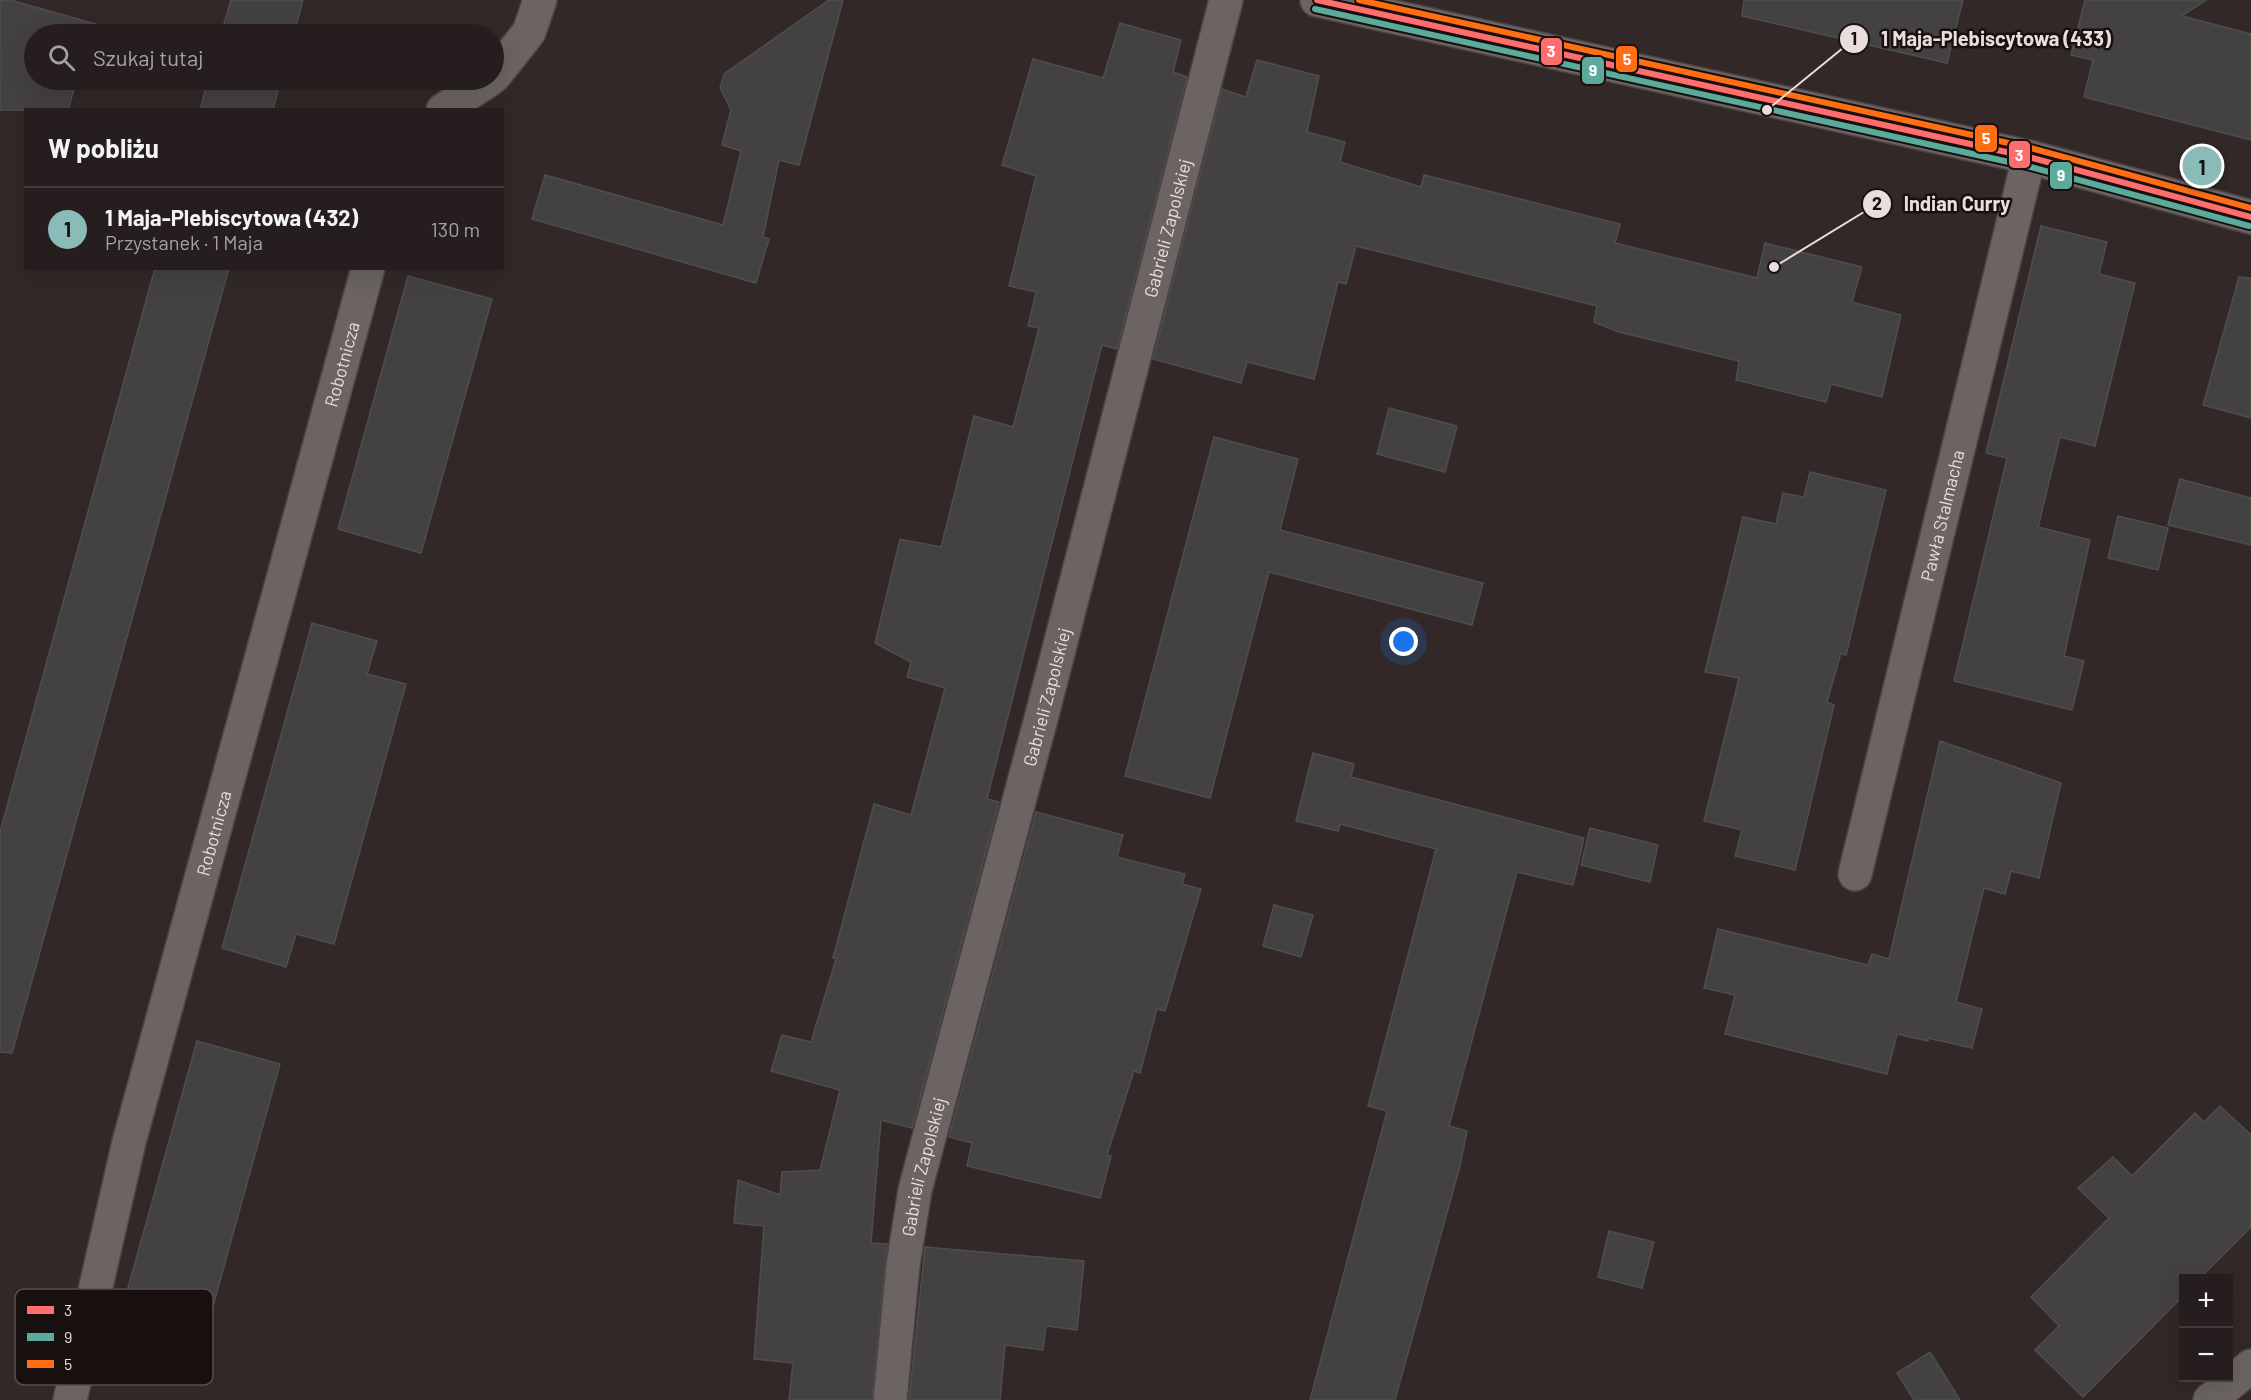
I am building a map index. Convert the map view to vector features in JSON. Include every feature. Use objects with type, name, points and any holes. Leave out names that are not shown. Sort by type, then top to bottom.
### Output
[{"type":"street","points":[[504,63],[529,32],[540,0]]},
{"type":"street","name":"Gabrieli Zapolskiej","points":[[890,1400],[903,1265],[915,1190],[1042,715],[1226,0]]},
{"type":"street","points":[[1317,0],[2029,157],[2251,217]]},
{"type":"street","points":[[446,108],[474,90]]},
{"type":"street","name":"Pawła Stalmacha","points":[[1855,874],[2029,157]]},
{"type":"street","name":"Robotnicza","points":[[96,1289],[132,1131],[367,270]]},
{"type":"street","points":[[2210,1400],[2251,1366]]},
{"type":"street","name":"Robotnicza","points":[[70,1400],[73,1385]]},
{"type":"building","points":[[0,0],[10,0],[96,24],[24,24],[24,90],[74,90],[69,108],[0,110]]},
{"type":"building","points":[[231,0],[303,0],[297,24],[224,24]]},
{"type":"building","points":[[829,0],[843,0],[799,165],[779,160],[763,237],[769,239],[756,283],[532,219],[545,175],[723,225],[741,151],[722,145],[731,110],[720,88],[724,74]]},
{"type":"building","points":[[1744,0],[1963,0],[1947,63],[1742,16]]},
{"type":"building","points":[[2085,0],[2206,0],[2182,16],[2251,34],[2251,140],[2084,97],[2093,60],[2071,55]]},
{"type":"building","points":[[1120,23],[1181,40],[1173,72],[1187,77],[1117,349],[1102,345],[987,799],[999,802],[912,1128],[881,1120],[871,1243],[887,1244],[872,1400],[789,1400],[793,1363],[754,1359],[764,1226],[734,1223],[738,1180],[780,1195],[782,1172],[820,1170],[840,1090],[771,1071],[782,1035],[811,1042],[836,959],[833,958],[874,804],[911,815],[945,688],[907,677],[911,662],[875,643],[900,539],[941,547],[974,416],[1013,427],[1039,328],[1028,326],[1036,292],[1009,286],[1036,176],[1002,165],[1033,59],[1103,78]]},
{"type":"building","points":[[1257,60],[1319,76],[1307,132],[1345,142],[1340,162],[1421,187],[1424,175],[1620,224],[1615,243],[1757,278],[1765,243],[1862,267],[1852,302],[1901,315],[1882,397],[1831,384],[1826,402],[1736,380],[1739,361],[1619,332],[1594,322],[1597,306],[1356,246],[1346,284],[1338,282],[1314,379],[1247,362],[1241,383],[1153,359],[1222,89],[1246,97]]},
{"type":"building","points":[[205,90],[278,90],[274,108],[201,108]]},
{"type":"building","points":[[2041,226],[2107,242],[2099,274],[2135,283],[2095,446],[2060,437],[2038,527],[2090,540],[2064,656],[2084,661],[2072,710],[1954,681],[2007,458],[1986,453]]},
{"type":"building","points":[[154,270],[228,270],[12,1053],[0,1052],[0,832]]},
{"type":"building","points":[[408,276],[492,299],[421,553],[338,529]]},
{"type":"building","points":[[2239,277],[2251,278],[2251,418],[2203,405]]},
{"type":"building","points":[[1389,408],[1457,426],[1445,472],[1377,454]]},
{"type":"building","points":[[1214,437],[1298,459],[1280,530],[1483,583],[1472,625],[1269,572],[1210,798],[1125,776]]},
{"type":"building","points":[[1810,472],[1886,490],[1846,655],[1841,653],[1827,702],[1834,705],[1795,870],[1735,856],[1742,830],[1704,821],[1739,678],[1705,672],[1743,517],[1776,524],[1783,493],[1804,497]]},
{"type":"building","points":[[2180,479],[2251,498],[2251,545],[2168,525]]},
{"type":"building","points":[[2118,516],[2168,528],[2158,570],[2108,558]]},
{"type":"building","points":[[312,623],[377,641],[367,674],[406,684],[334,944],[296,934],[286,967],[222,948]]},
{"type":"building","points":[[1940,741],[2061,783],[2039,878],[2011,871],[2005,894],[1984,888],[1956,1002],[1982,1009],[1972,1048],[1897,1034],[1887,1074],[1725,1034],[1735,995],[1704,988],[1718,929],[1868,965],[1872,954],[1889,959]]},
{"type":"building","points":[[1313,753],[1354,764],[1351,777],[1584,838],[1573,885],[1517,872],[1449,1126],[1467,1131],[1460,1166],[1395,1400],[1310,1400],[1387,1111],[1368,1106],[1436,849],[1340,824],[1338,831],[1296,821]]},
{"type":"building","points":[[1036,812],[1123,835],[1117,857],[1185,874],[1182,884],[1201,889],[1165,1011],[1157,1009],[1140,1073],[1134,1071],[1107,1155],[1111,1156],[1100,1198],[967,1166],[972,1143],[949,1137]]},
{"type":"building","points":[[1590,828],[1658,845],[1650,882],[1581,865]]},
{"type":"building","points":[[1274,905],[1313,915],[1301,957],[1263,946]]},
{"type":"building","points":[[197,1041],[280,1064],[213,1306],[213,1289],[128,1289]]},
{"type":"building","points":[[2220,1106],[2251,1135],[2251,1227],[2204,1274],[2179,1274],[2179,1300],[2083,1397],[2035,1350],[2059,1326],[2031,1297],[2109,1218],[2078,1188],[2113,1157],[2132,1176],[2195,1113],[2204,1122]]},
{"type":"building","points":[[1609,1231],[1654,1242],[1642,1288],[1598,1277]]},
{"type":"building","points":[[925,1247],[1084,1261],[1077,1330],[1046,1326],[1043,1350],[1005,1345],[1000,1400],[909,1400]]},
{"type":"building","points":[[1930,1352],[1960,1400],[1914,1400],[1897,1373]]},
{"type":"transit line","name":"3","points":[[1317,0],[2029,157],[2251,217]]},
{"type":"transit line","name":"5","points":[[1359,0],[2031,148],[2251,208]]},
{"type":"transit line","name":"9","points":[[1315,9],[2027,166],[2249,226]]},
{"type":"place","name":"1 Maja-Plebiscytowa (433)","points":[[1767,110]]},
{"type":"place","name":"1 Maja-Plebiscytowa (432)","points":[[2202,166]]},
{"type":"place","name":"Indian Curry","points":[[1774,267]]}]
